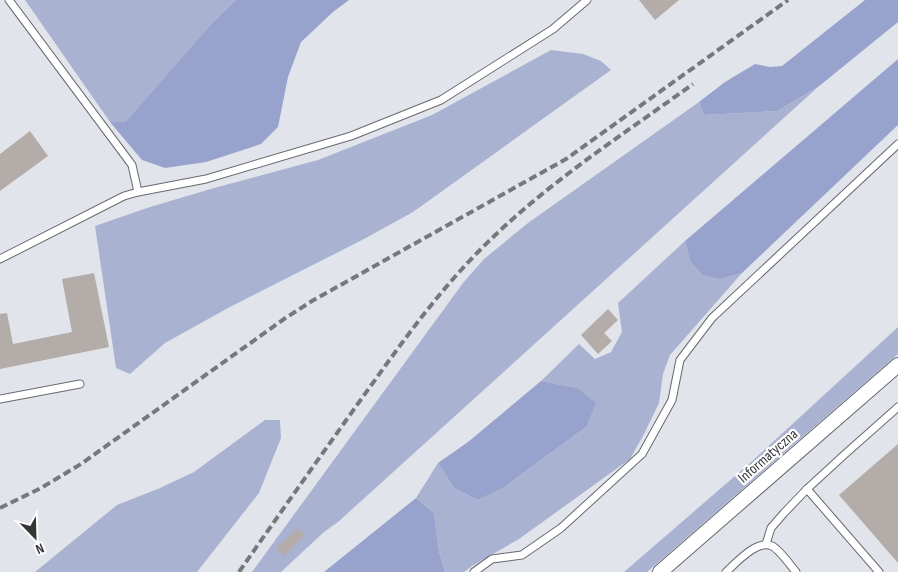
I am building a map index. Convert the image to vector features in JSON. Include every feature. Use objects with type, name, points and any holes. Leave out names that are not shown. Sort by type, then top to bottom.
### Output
[{"type":"street","name":"Informatyczna","points":[[660,572],[898,365]]},
{"type":"lane","points":[[9,0],[132,166],[138,192]]},
{"type":"lane","points":[[0,259],[124,196],[206,179],[351,136],[441,100],[553,29],[587,0]]},
{"type":"lane","points":[[474,572],[492,559],[522,555],[561,528],[642,454],[672,400],[680,360],[712,318],[898,144]]},
{"type":"lane","points":[[0,399],[80,384]]},
{"type":"lane","points":[[766,544],[771,528],[807,489],[898,407]]},
{"type":"lane","points":[[807,489],[879,572]]},
{"type":"lane","points":[[726,572],[749,552],[758,546],[766,544],[773,546],[796,572]]},
{"type":"shaded area","points":[[25,0],[236,0],[212,23],[126,123],[110,122]]},
{"type":"shaded area","points":[[236,0],[349,0],[333,12],[301,42],[288,77],[278,127],[261,144],[206,162],[165,168],[142,160],[110,122],[126,122],[212,23]]},
{"type":"shaded area","points":[[865,0],[898,0],[898,22],[818,87],[777,111],[704,115],[699,102],[725,82],[755,64],[770,67],[782,66]]},
{"type":"shaded area","points":[[551,50],[583,54],[601,61],[611,70],[413,212],[228,308],[165,343],[130,374],[116,368],[95,226],[214,188],[318,160],[432,115]]},
{"type":"shaded area","points":[[898,59],[898,125],[742,273],[721,279],[703,275],[690,261],[685,241]]},
{"type":"shaded area","points":[[818,87],[281,572],[252,572],[463,283],[484,259],[528,223],[699,102],[704,115],[777,111]]},
{"type":"shaded area","points":[[685,241],[690,261],[721,279],[742,273],[670,355],[663,374],[659,403],[630,459],[519,539],[464,572],[445,572],[439,551],[434,513],[416,498],[438,463],[454,488],[478,500],[503,488],[586,427],[576,388],[541,381],[579,344],[595,359],[611,352],[622,332],[618,303]]},
{"type":"shaded area","points":[[898,327],[898,354],[647,572],[624,572],[750,463]]},
{"type":"shaded area","points":[[541,381],[577,388],[596,403],[586,427],[503,488],[478,500],[454,488],[438,463],[468,442]]},
{"type":"shaded area","points":[[265,420],[280,420],[281,438],[259,493],[197,572],[35,572],[117,505],[194,472]]},
{"type":"shaded area","points":[[416,498],[434,513],[439,551],[445,572],[324,572]]},
{"type":"building","points":[[639,0],[679,0],[655,20]]},
{"type":"building","points":[[30,131],[48,156],[0,191],[0,154]]},
{"type":"building","points":[[94,273],[109,347],[0,369],[0,314],[7,313],[13,344],[72,332],[62,279]]},
{"type":"building","points":[[608,309],[618,320],[604,333],[612,341],[598,354],[581,335]]},
{"type":"building","points":[[898,444],[898,563],[839,495]]},
{"type":"building","points":[[298,528],[305,535],[283,556],[276,548]]},
{"type":"railway","points":[[0,508],[41,488],[81,464],[312,301],[566,159],[788,0]]},
{"type":"railway","points":[[239,572],[401,344],[464,267],[505,226],[557,182],[693,84]]}]
